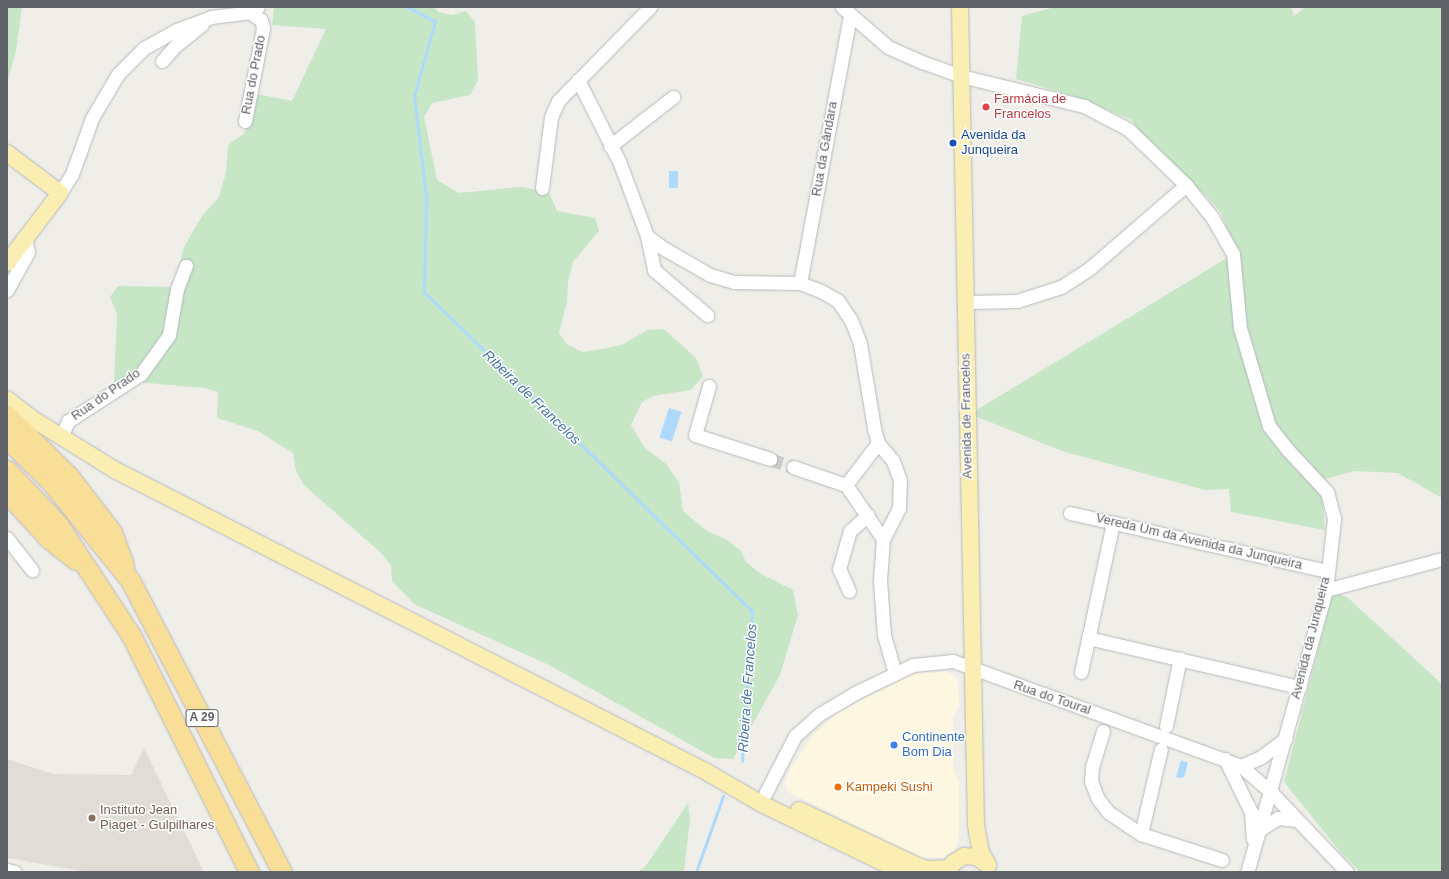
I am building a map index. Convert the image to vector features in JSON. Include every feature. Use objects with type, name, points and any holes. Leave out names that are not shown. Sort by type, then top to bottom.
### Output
[{"type":"highway","name":"A 29","points":[[7,415],[70,476],[112,532],[130,580],[282,872]]},
{"type":"highway","name":"A 29","points":[[7,439],[50,481],[130,580]]},
{"type":"highway","name":"A 29","points":[[7,470],[58,524],[131,635],[249,872]]},
{"type":"highway","name":"A 29","points":[[7,493],[49,540],[90,571]]},
{"type":"main road","name":"Avenida de Francelos","points":[[960,7],[976,825],[981,852],[990,869]]},
{"type":"main road","points":[[7,153],[60,193],[7,262]]},
{"type":"main road","points":[[7,399],[61,436],[115,470],[724,781],[762,804],[902,872]]},
{"type":"main road","points":[[724,781],[765,794],[927,869],[949,870],[962,857],[977,857],[990,869]]},
{"type":"main road","name":"Avenida de Francelos","points":[[962,857],[976,825]]},
{"type":"street","points":[[542,188],[551,118],[558,101],[650,7]]},
{"type":"street","points":[[60,193],[72,174],[92,118],[118,74],[144,48],[176,30],[211,17],[254,10]]},
{"type":"street","name":"Rua do Prado","points":[[245,121],[264,28],[261,20],[254,10]]},
{"type":"street","name":"Avenida da Junqueira","points":[[846,11],[888,47],[961,76],[1084,106],[1128,129],[1186,185],[1212,217],[1233,254],[1240,328],[1269,426],[1287,449],[1327,492],[1334,519],[1326,590],[1271,792],[1247,872]]},
{"type":"street","name":"Rua da Gândara","points":[[800,283],[846,11]]},
{"type":"street","points":[[162,61],[174,47],[211,17]]},
{"type":"street","points":[[578,80],[610,146],[619,161],[647,236],[654,270],[707,315]]},
{"type":"street","points":[[610,146],[673,97]]},
{"type":"street","points":[[965,302],[1017,301],[1061,287],[1090,268],[1186,185]]},
{"type":"street","points":[[647,236],[663,248],[710,275],[734,282],[800,283],[821,291],[838,302],[851,320],[860,344],[878,443],[893,461],[900,480],[900,508],[883,539],[880,581],[884,635],[895,673]]},
{"type":"street","points":[[7,290],[28,252],[25,239]]},
{"type":"street","name":"Rua do Prado","points":[[61,436],[68,421],[141,374],[169,335],[177,289],[186,266]]},
{"type":"street","points":[[709,386],[695,435],[770,459]]},
{"type":"street","points":[[846,485],[878,443]]},
{"type":"street","points":[[793,467],[846,485],[883,539]]},
{"type":"street","name":"Vereda Um da Avenida da Junqueira","points":[[1070,513],[1328,571]]},
{"type":"street","points":[[849,591],[839,570],[850,531],[868,515]]},
{"type":"street","points":[[1081,672],[1113,523]]},
{"type":"street","points":[[7,538],[32,570]]},
{"type":"street","points":[[1326,590],[1442,559]]},
{"type":"street","points":[[1088,638],[1180,658],[1299,687]]},
{"type":"street","points":[[1166,726],[1180,658]]},
{"type":"street","name":"Rua do Toural","points":[[765,794],[795,736],[808,723],[855,693],[895,673],[921,662],[953,661],[972,666],[986,674],[1241,766],[1271,792],[1347,872]]},
{"type":"street","points":[[1103,731],[1092,766],[1091,780],[1096,793],[1108,812],[1141,834],[1222,860]]},
{"type":"street","points":[[1241,766],[1260,757],[1286,738]]},
{"type":"street","points":[[1141,834],[1161,749]]},
{"type":"street","points":[[1225,759],[1251,812],[1254,846]]},
{"type":"street","points":[[1259,830],[1278,818],[1297,820]]},
{"type":"street","points":[[7,870],[15,872]]},
{"type":"shaded area","points":[[945,672],[953,674],[958,682],[959,705],[953,718],[953,768],[959,781],[959,834],[955,850],[944,857],[922,858],[788,792],[785,782],[790,770],[812,736],[839,712],[914,673]]},
{"type":"shaded area","name":"Instituto Jean Piaget - Gulpilhares","points":[[144,748],[204,872],[88,872],[7,858],[7,759],[53,774],[131,775]]},
{"type":"green space","points":[[7,7],[22,7],[16,51],[7,84]]},
{"type":"green space","points":[[274,7],[434,7],[438,12],[453,15],[466,11],[475,22],[478,80],[470,95],[432,103],[424,117],[437,180],[459,193],[521,187],[549,192],[557,211],[595,218],[599,231],[573,262],[568,282],[567,302],[559,333],[568,345],[583,352],[602,349],[621,345],[648,330],[664,329],[696,358],[703,376],[691,390],[653,396],[642,402],[631,425],[645,448],[666,464],[679,482],[683,511],[707,531],[726,539],[741,551],[746,562],[761,574],[793,590],[798,615],[780,675],[733,759],[714,758],[549,665],[414,604],[392,581],[391,565],[381,553],[304,485],[296,471],[293,453],[258,431],[217,418],[218,392],[204,388],[137,382],[122,389],[114,382],[117,315],[110,297],[118,286],[179,287],[178,270],[184,247],[202,216],[219,197],[226,173],[228,145],[245,133],[256,94],[292,101],[326,29],[272,25]]},
{"type":"green space","points":[[1055,7],[1291,7],[1294,16],[1306,7],[1442,7],[1442,498],[1398,473],[1355,471],[1321,480],[1325,530],[1231,512],[1229,489],[1205,490],[1062,451],[970,414],[1232,255],[1230,236],[1221,213],[1207,197],[1146,140],[1132,120],[1073,96],[1016,79],[1022,16]]},
{"type":"green space","points":[[1333,592],[1347,597],[1442,684],[1442,872],[1360,872],[1341,853],[1284,782]]},
{"type":"green space","points":[[688,803],[690,818],[684,872],[637,872],[645,867]]},
{"type":"water","points":[[669,171],[678,171],[678,188],[669,188]]},
{"type":"water","points":[[669,408],[681,412],[672,441],[659,437]]},
{"type":"water","points":[[1181,760],[1188,763],[1184,777],[1179,778],[1176,777]]},
{"type":"waterway","name":"Ribeira de Francelos","points":[[407,7],[435,21],[414,96],[426,197],[424,292],[752,611],[742,761]]},
{"type":"waterway","name":"Ribeira de Francelos","points":[[696,872],[723,796]]},
{"type":"tunnel","points":[[770,459],[793,467]]},
{"type":"place","name":"Farmácia de Francelos","points":[[986,107]]},
{"type":"place","name":"Avenida da Junqueira","points":[[953,143]]},
{"type":"place","name":"Continente Bom Dia","points":[[894,745]]},
{"type":"place","name":"Kampeki Sushi","points":[[838,787]]},
{"type":"place","name":"Instituto Jean Piaget - Gulpilhares","points":[[92,818]]}]
